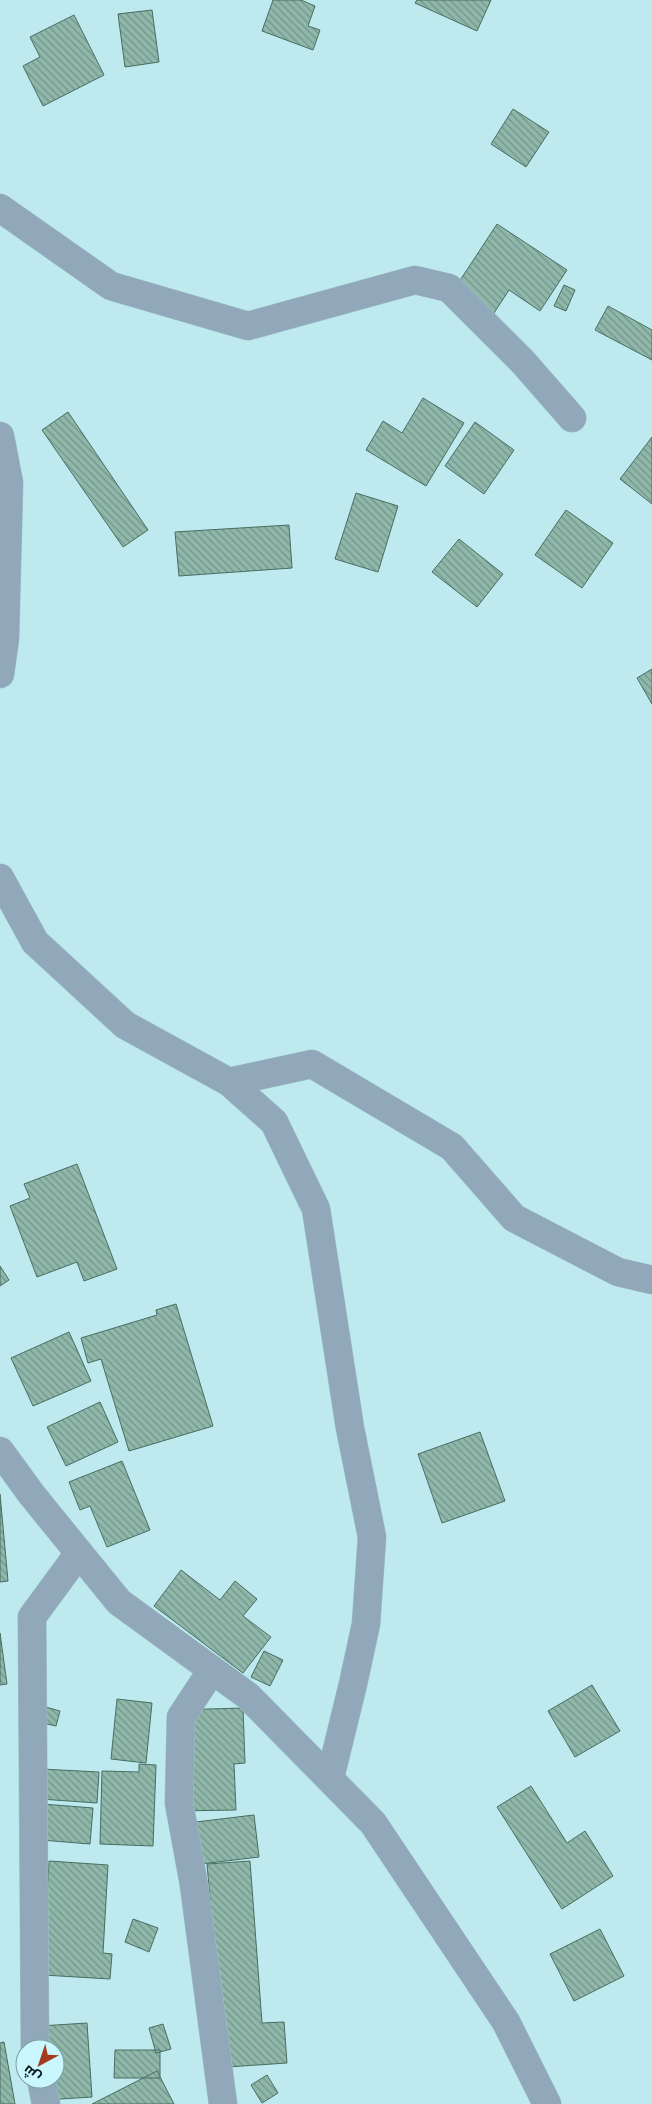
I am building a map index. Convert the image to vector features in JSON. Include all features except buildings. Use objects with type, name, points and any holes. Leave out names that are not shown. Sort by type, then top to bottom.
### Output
[{"type":"street","points":[[0,208],[111,286],[248,326],[415,280],[448,288],[523,362],[572,418]]},
{"type":"street","points":[[0,436],[9,483],[5,638],[0,674]]},
{"type":"street","points":[[0,878],[35,942],[125,1026],[230,1082],[274,1122],[316,1209],[350,1428],[372,1537],[366,1624],[330,1778]]},
{"type":"street","points":[[230,1082],[312,1064],[452,1147],[514,1218],[618,1272],[652,1280]]},
{"type":"street","points":[[0,1451],[119,1602],[248,1696],[373,1823],[506,2022],[547,2104]]},
{"type":"street","points":[[35,2039],[32,1617],[79,1553]]},
{"type":"street","points":[[212,1670],[181,1717],[179,1802],[194,1885],[223,2104]]},
{"type":"street","points":[[43,2089],[46,2104]]}]
